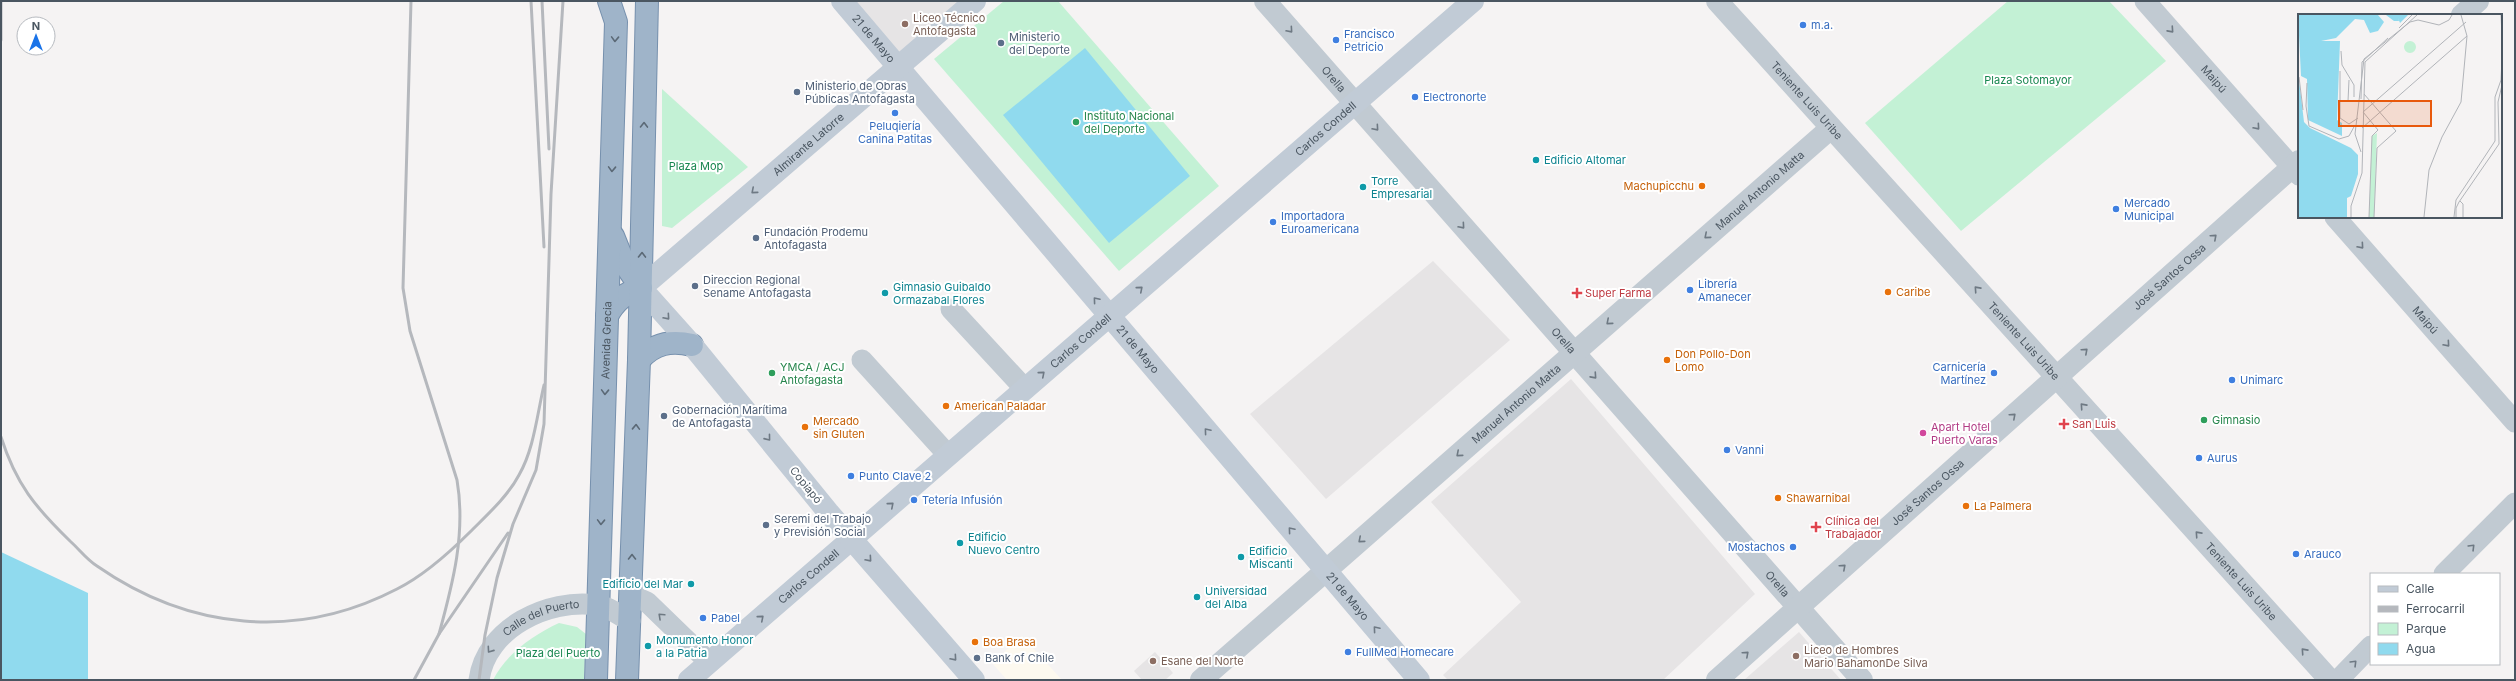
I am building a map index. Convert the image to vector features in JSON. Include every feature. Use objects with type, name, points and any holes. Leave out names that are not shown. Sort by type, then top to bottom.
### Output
[{"type":"highway","name":"Avenida Grecia","points":[[596,680],[616,22],[609,1]]},
{"type":"highway","points":[[627,680],[639,360],[647,1]]},
{"type":"highway","points":[[610,227],[623,261],[641,288]]},
{"type":"highway","points":[[607,316],[613,305],[627,292],[641,288]]},
{"type":"highway","points":[[639,360],[648,350],[665,343],[679,342],[692,345]]},
{"type":"main road","name":"21 de Mayo","points":[[842,1],[1419,680]]},
{"type":"main road","name":"Almirante Latorre","points":[[641,288],[975,1]]},
{"type":"main road","name":"Carlos Condell","points":[[689,680],[1473,1]]},
{"type":"main road","name":"Copiapó","points":[[641,288],[692,345],[852,539],[974,680]]},
{"type":"street","name":"Orella","points":[[1265,1],[1862,680]]},
{"type":"street","name":"Teniente Luis Uribe","points":[[1717,1],[2330,680]]},
{"type":"street","name":"Maipú","points":[[2145,1],[2297,168]]},
{"type":"street","points":[[2463,14],[2478,1]]},
{"type":"street","name":"Manuel Antonio Matta","points":[[1201,680],[1831,128]]},
{"type":"street","name":"José Santos Ossa","points":[[1717,680],[2056,377],[2297,168]]},
{"type":"street","name":"Maipú","points":[[2337,218],[2515,422]]},
{"type":"street","points":[[951,309],[1024,389]]},
{"type":"street","points":[[862,360],[948,455]]},
{"type":"street","points":[[2445,573],[2515,503]]},
{"type":"street","points":[[631,595],[647,602],[709,662]]},
{"type":"street","name":"Calle del Puerto","points":[[479,680],[481,665],[491,647],[530,617],[561,605],[599,605],[630,621]]},
{"type":"street","points":[[2338,680],[2370,647]]},
{"type":"shaded area","name":"Liceo Técnico Antofagasta","points":[[842,1],[975,1],[898,67]]},
{"type":"shaded area","points":[[1433,261],[1510,340],[1326,499],[1250,414]]},
{"type":"shaded area","points":[[1571,379],[1755,594],[1663,680],[1448,680],[1443,675],[1521,602],[1431,502]]},
{"type":"shaded area","name":"Liceo de Hombres Mario BahamonDe Silva","points":[[1799,632],[1841,680],[1744,680]]},
{"type":"shaded area","points":[[1022,636],[1062,680],[1007,680],[992,663]]},
{"type":"shaded area","name":"Esane del Norte","points":[[1155,652],[1173,673],[1165,680],[1142,680],[1134,671]]},
{"type":"green space","name":"Instituto Nacional del Deporte","points":[[1004,1],[1058,1],[1219,186],[1119,271],[934,59]]},
{"type":"green space","name":"Plaza Sotomayor","points":[[2008,1],[2109,1],[2166,61],[1961,231],[1865,123]]},
{"type":"green space","name":"Plaza Mop","points":[[662,89],[748,167],[672,228],[662,226]]},
{"type":"green space","name":"Plaza del Puerto","points":[[559,623],[577,627],[586,634],[584,680],[493,680],[505,662],[521,646],[530,639]]},
{"type":"water","points":[[1085,48],[1190,176],[1109,243],[1003,115]]},
{"type":"water","points":[[1,552],[88,593],[88,680],[1,680]]},
{"type":"railway","points":[[1,1],[1,40]]},
{"type":"railway","points":[[411,1],[403,288],[410,331],[457,480],[460,519],[457,558],[439,634]]},
{"type":"railway","points":[[531,1],[544,247]]},
{"type":"railway","points":[[542,1],[549,149]]},
{"type":"railway","points":[[479,680],[485,635],[497,578],[513,524],[536,470],[544,424],[551,194],[563,1]]},
{"type":"railway","points":[[1,437],[13,468],[28,494],[58,529],[93,564],[132,587],[169,604],[206,615],[244,621],[282,621],[321,616],[359,606],[397,589],[417,577],[454,548],[497,505],[519,475],[532,443],[544,385]]},
{"type":"railway","points":[[414,680],[439,634],[508,533]]},
{"type":"place","name":"Liceo Técnico Antofagasta","points":[[905,24]]},
{"type":"place","name":"m.a.","points":[[1803,25]]},
{"type":"place","name":"Francisco Petricio","points":[[1336,40]]},
{"type":"place","name":"Ministerio del Deporte","points":[[1001,43]]},
{"type":"place","name":"Ministerio de Obras Públicas Antofagasta","points":[[797,92]]},
{"type":"place","name":"Electronorte","points":[[1415,97]]},
{"type":"place","name":"Peluqiería Canina Patitas","points":[[895,113]]},
{"type":"place","name":"Instituto Nacional del Deporte","points":[[1076,122]]},
{"type":"place","name":"Edificio Altomar","points":[[1536,160]]},
{"type":"place","name":"Machupicchu","points":[[1702,186]]},
{"type":"place","name":"Torre Empresarial","points":[[1363,187]]},
{"type":"place","name":"Mercado Municipal","points":[[2116,209]]},
{"type":"place","name":"Importadora Euroamericana","points":[[1273,222]]},
{"type":"place","name":"Fundación Prodemu Antofagasta","points":[[756,238]]},
{"type":"place","name":"Direccion Regional Sename Antofagasta","points":[[695,286]]},
{"type":"place","name":"Librería Amanecer","points":[[1690,290]]},
{"type":"place","name":"Caribe","points":[[1888,292]]},
{"type":"place","name":"Gimnasio Guibaldo Ormazabal Flores","points":[[885,293]]},
{"type":"place","name":"Super Farma","points":[[1577,293]]},
{"type":"place","name":"Don Pollo-Don Lomo","points":[[1667,360]]},
{"type":"place","name":"YMCA / ACJ Antofagasta","points":[[772,373]]},
{"type":"place","name":"Carnicería Martínez","points":[[1994,373]]},
{"type":"place","name":"Unimarc","points":[[2232,380]]},
{"type":"place","name":"American Paladar","points":[[946,406]]},
{"type":"place","name":"Gobernación Marítima de Antofagasta","points":[[664,416]]},
{"type":"place","name":"Gimnasio","points":[[2204,420]]},
{"type":"place","name":"San Luis","points":[[2064,424]]},
{"type":"place","name":"Mercado sin Gluten","points":[[805,427]]},
{"type":"place","name":"Apart Hotel Puerto Varas","points":[[1923,433]]},
{"type":"place","name":"Vanni","points":[[1727,450]]},
{"type":"place","name":"Aurus","points":[[2199,458]]},
{"type":"place","name":"Punto Clave 2","points":[[851,476]]},
{"type":"place","name":"Shawarnibal","points":[[1778,498]]},
{"type":"place","name":"Tetería Infusión","points":[[914,500]]},
{"type":"place","name":"La Palmera","points":[[1966,506]]},
{"type":"place","name":"Seremi del Trabajo y Previsión Social","points":[[766,525]]},
{"type":"place","name":"Clínica del Trabajador","points":[[1816,527]]},
{"type":"place","name":"Edificio Nuevo Centro","points":[[960,543]]},
{"type":"place","name":"Mostachos","points":[[1793,547]]},
{"type":"place","name":"Arauco","points":[[2296,554]]},
{"type":"place","name":"Edificio Miscanti","points":[[1241,557]]},
{"type":"place","name":"Edificio del Mar","points":[[691,584]]},
{"type":"place","name":"Universidad del Alba","points":[[1197,597]]},
{"type":"place","name":"Pabel","points":[[703,618]]},
{"type":"place","name":"Boa Brasa","points":[[975,642]]},
{"type":"place","name":"Monumento Honor a la Patria","points":[[648,646]]},
{"type":"place","name":"FullMed Homecare","points":[[1348,652]]},
{"type":"place","name":"Liceo de Hombres Mario BahamonDe Silva","points":[[1796,656]]},
{"type":"place","name":"Bank of Chile","points":[[977,658]]},
{"type":"place","name":"Esane del Norte","points":[[1153,661]]}]
